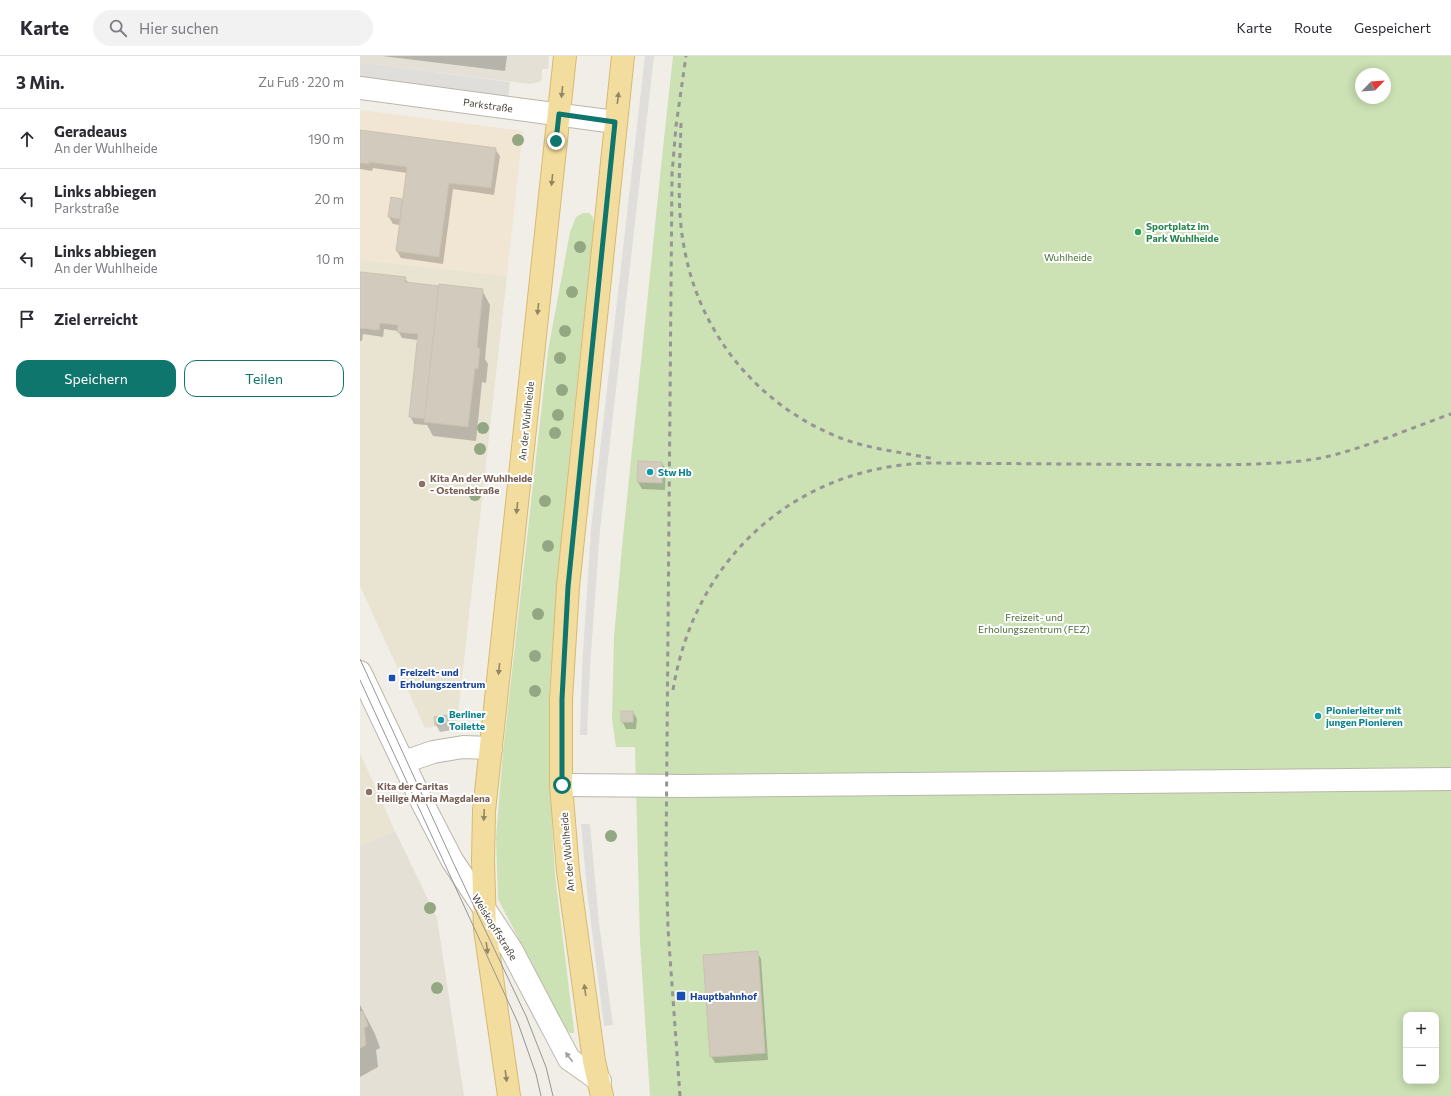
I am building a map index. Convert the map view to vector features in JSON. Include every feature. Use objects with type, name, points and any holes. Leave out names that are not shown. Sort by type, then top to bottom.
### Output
[{"type":"main road","name":"An der Wuhlheide","points":[[509,1096],[486,941],[483,860],[484,818],[490,748],[565,56]]},
{"type":"main road","name":"An der Wuhlheide","points":[[601,1088],[594,1061],[568,871],[562,785],[562,699],[568,587],[623,56]]},
{"type":"street","name":"Parkstraße","points":[[360,88],[615,122]]},
{"type":"street","name":"Weiskopffstraße","points":[[360,672],[424,806],[452,860],[511,949],[569,1059],[601,1088]]},
{"type":"street","points":[[404,762],[433,752],[463,747],[490,748]]},
{"type":"street","points":[[562,785],[685,786],[1451,779]]},
{"type":"shaded area","points":[[360,56],[549,56],[548,69],[542,69],[542,78],[540,82],[530,84],[360,62]]},
{"type":"shaded area","points":[[645,56],[654,56],[600,530],[590,668],[587,735],[580,735],[582,668],[591,529]]},
{"type":"shaded area","points":[[360,62],[510,82],[508,97],[360,78]]},
{"type":"shaded area","points":[[360,110],[523,131],[507,276],[360,260]]},
{"type":"shaded area","name":"Kita An der Wuhlheide - Ostendstraße","points":[[360,260],[507,276],[457,723],[425,728],[360,586]]},
{"type":"shaded area","name":"Kita der Caritas Heilige Maria Magdalena","points":[[360,753],[395,831],[360,846]]},
{"type":"shaded area","points":[[581,824],[590,824],[599,923],[613,1025],[604,1026],[587,891]]},
{"type":"shaded area","points":[[395,831],[437,918],[464,1096],[360,1096],[360,846]]},
{"type":"green space","name":"Freizeit- und Erholungszentrum (FEZ)","points":[[673,56],[1451,56],[1451,1096],[650,1096],[640,941],[635,747],[616,747],[612,719],[614,637]]},
{"type":"green space","points":[[583,213],[589,213],[593,217],[594,226],[557,586],[549,697],[549,771],[555,875],[574,1030],[574,1033],[570,1033],[566,1029],[498,899],[496,838],[503,752],[548,351],[570,232],[576,217]]},
{"type":"building","points":[[360,130],[496,148],[491,188],[449,183],[439,257],[396,251],[407,167],[369,162],[369,164],[360,163]]},
{"type":"building","points":[[391,197],[402,199],[400,219],[388,217]]},
{"type":"building","points":[[360,272],[406,277],[405,282],[439,286],[425,419],[409,417],[418,334],[397,332],[398,325],[380,323],[379,330],[360,328]]},
{"type":"building","points":[[439,284],[483,289],[477,348],[480,348],[478,369],[475,368],[468,427],[424,422]]},
{"type":"building","name":"Stw Hb","points":[[638,461],[662,462],[662,483],[637,482]]},
{"type":"building","points":[[621,711],[633,711],[633,722],[621,722]]},
{"type":"building","name":"Berliner Toilette","points":[[447,715],[448,723],[435,725],[434,717]]},
{"type":"building","points":[[758,951],[765,1053],[710,1057],[703,955]]},
{"type":"building","points":[[363,1011],[368,1026],[364,1028],[366,1045],[360,1048],[360,1012]]},
{"type":"tram line","points":[[360,659],[452,860],[526,1016],[546,1067],[553,1096]]},
{"type":"tram line","points":[[360,680],[518,1023],[536,1074],[541,1096]]},
{"type":"railway","points":[[680,1096],[668,929],[666,858],[672,174],[676,126],[686,56]]},
{"type":"railway","points":[[681,123],[679,171],[680,220],[682,236],[693,284],[706,315],[722,343],[742,369],[765,392],[790,412],[819,428],[849,441],[860,444],[935,459]]},
{"type":"railway","points":[[673,690],[684,643],[703,601],[727,563],[757,530],[792,503],[832,483],[877,469],[925,463],[1221,465],[1296,461],[1338,454],[1387,438],[1451,414]]},
{"type":"place","name":"Sportplatz im Park Wuhlheide","points":[[1138,232]]},
{"type":"place","name":"Stw Hb","points":[[650,472]]},
{"type":"place","name":"Kita An der Wuhlheide - Ostendstraße","points":[[422,484]]},
{"type":"place","name":"Freizeit- und Erholungszentrum","points":[[392,678]]},
{"type":"place","name":"Pionierleiter mit jungen Pionieren","points":[[1318,716]]},
{"type":"place","name":"Berliner Toilette","points":[[441,720]]},
{"type":"place","name":"Kita der Caritas Heilige Maria Magdalena","points":[[369,792]]},
{"type":"place","name":"Hauptbahnhof","points":[[681,996]]},
{"type":"route","points":[[556,141],[559,114],[615,122],[568,587],[562,699],[562,785]]},
{"type":"park label","name":"Wuhlheide","points":[[1068,257]]}]
